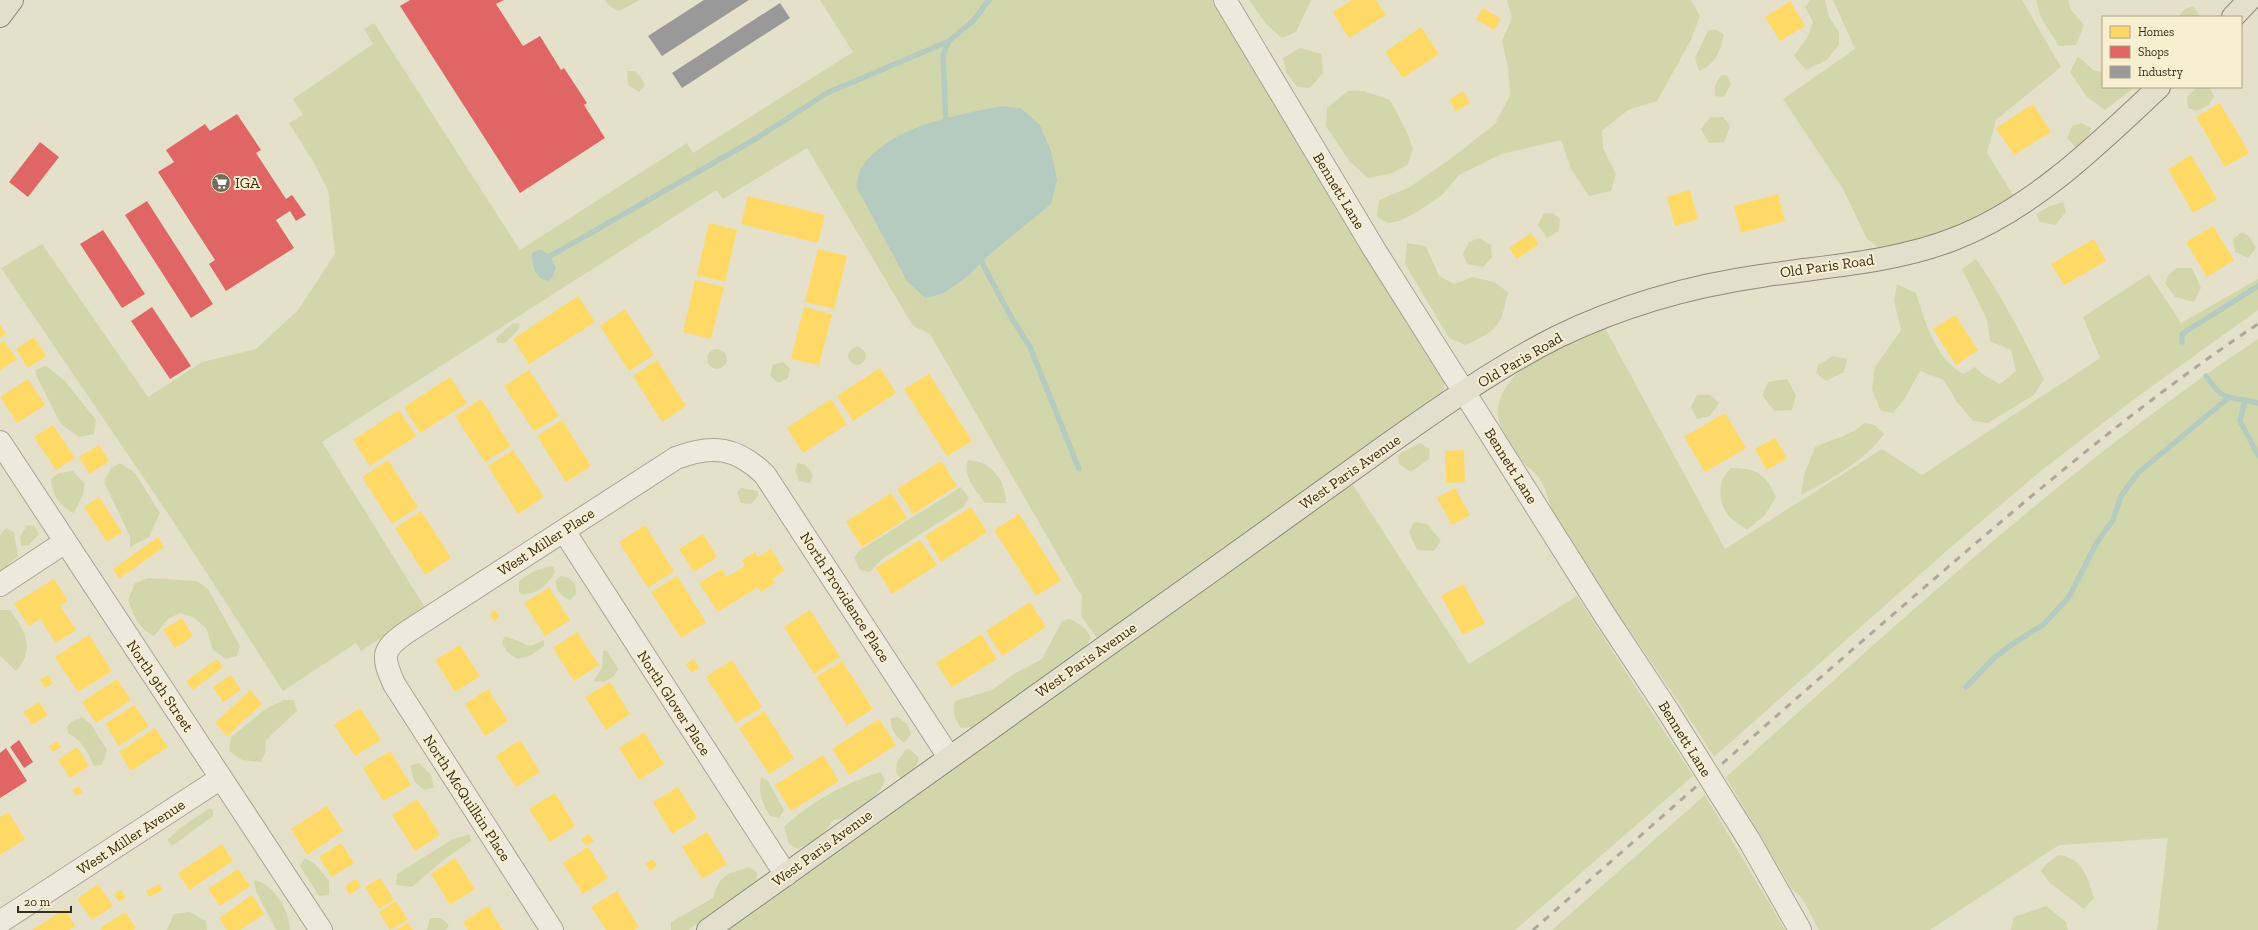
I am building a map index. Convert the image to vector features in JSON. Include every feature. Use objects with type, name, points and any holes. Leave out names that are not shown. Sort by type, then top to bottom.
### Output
[{"type":"main road","points":[[0,16],[12,0]]},
{"type":"main road","points":[[2234,16],[2249,0]]},
{"type":"main road","name":"Old Paris Road","points":[[1465,392],[1518,358],[1558,337],[1593,321],[1665,296],[1718,283],[1912,253],[1951,241],[1984,227],[2011,212],[2067,170],[2158,88]]},
{"type":"main road","name":"West Paris Avenue","points":[[708,930],[949,757],[1465,392]]},
{"type":"street","name":"Bennett Lane","points":[[1225,0],[1374,249],[1604,614],[1668,711],[1749,840],[1800,930]]},
{"type":"street","name":"North 9th Street","points":[[0,442],[321,930]]},
{"type":"street","name":"West Miller Place","points":[[386,664],[386,650],[395,640],[676,458],[696,450],[714,449],[727,452]]},
{"type":"street","name":"North Providence Place","points":[[727,452],[742,456],[755,464],[778,490],[949,757]]},
{"type":"street","name":"North Glover Place","points":[[564,531],[786,874]]},
{"type":"street","points":[[0,585],[65,542]]},
{"type":"street","name":"North McQuilkin Place","points":[[386,664],[394,684],[552,930]]},
{"type":"street","name":"West Miller Avenue","points":[[0,922],[221,778]]},
{"type":"green space","points":[[605,0],[640,0],[619,11],[609,6]]},
{"type":"green space","points":[[820,0],[1215,0],[1442,373],[1444,379],[1444,389],[1441,395],[1099,641],[1081,616],[1082,597],[930,334],[913,326],[807,148],[723,199],[716,190],[322,442],[426,609],[361,651],[356,643],[283,691],[173,521],[1,268],[42,244],[148,397],[202,362],[256,349],[298,310],[335,254],[328,190],[314,163],[289,123],[303,115],[293,99],[373,44],[364,29],[374,23],[520,250],[687,143],[693,153],[853,52]]},
{"type":"green space","points":[[1249,0],[1311,0],[1296,32],[1282,38],[1266,24]]},
{"type":"green space","points":[[1507,0],[1691,0],[1700,16],[1691,40],[1657,101],[1628,110],[1602,131],[1603,148],[1616,174],[1611,191],[1589,196],[1571,169],[1561,140],[1502,154],[1459,175],[1441,196],[1414,214],[1399,221],[1388,223],[1377,217],[1379,200],[1410,187],[1457,154],[1495,124],[1510,95],[1508,67],[1502,41],[1512,18]]},
{"type":"green space","points":[[1811,0],[1825,0],[1829,17],[1839,32],[1839,44],[1827,60],[1806,70],[1794,56],[1808,36],[1813,22],[1805,7]]},
{"type":"green space","points":[[1833,0],[2022,0],[2061,67],[1996,120],[1987,153],[2015,198],[1944,234],[1887,249],[1878,247],[1867,239],[1843,189],[1783,99],[1855,49]]},
{"type":"green space","points":[[2036,0],[2068,0],[2071,10],[2084,25],[2076,45],[2059,46],[2041,18]]},
{"type":"green space","points":[[2193,6],[2199,16],[2179,16],[2185,9]]},
{"type":"green space","points":[[1715,29],[1724,35],[1719,52],[1710,65],[1699,71],[1695,58],[1708,31]]},
{"type":"green space","points":[[1300,48],[1322,54],[1323,73],[1310,88],[1297,87],[1286,72],[1283,58]]},
{"type":"green space","points":[[2078,56],[2093,70],[2102,72],[2102,88],[2134,88],[2105,110],[2087,97],[2070,72]]},
{"type":"green space","points":[[627,71],[635,71],[641,77],[645,86],[639,92],[628,85]]},
{"type":"green space","points":[[1727,75],[1731,84],[1724,97],[1715,96],[1715,86],[1720,76]]},
{"type":"green space","points":[[2196,88],[2210,88],[2214,96],[2209,105],[2197,111],[2188,108],[2187,97]]},
{"type":"green space","points":[[1348,91],[1364,91],[1390,100],[1406,130],[1413,149],[1408,165],[1390,174],[1368,178],[1350,162],[1326,126],[1327,108]]},
{"type":"green space","points":[[1710,117],[1723,117],[1730,126],[1724,142],[1709,143],[1701,129]]},
{"type":"green space","points":[[2081,123],[2091,128],[2087,140],[2075,147],[2067,138],[2072,126]]},
{"type":"green space","points":[[2063,202],[2066,212],[2055,225],[2040,222],[2036,214],[2050,206]]},
{"type":"green space","points":[[1544,213],[1552,213],[1560,219],[1559,231],[1547,238],[1538,225]]},
{"type":"green space","points":[[2242,232],[2249,236],[2256,248],[2248,258],[2235,252],[2233,239]]},
{"type":"green space","points":[[1479,238],[1491,245],[1492,257],[1483,267],[1467,264],[1463,254],[1469,242]]},
{"type":"green space","points":[[1407,243],[1426,246],[1439,276],[1454,284],[1473,277],[1494,282],[1508,292],[1503,313],[1496,326],[1484,336],[1465,345],[1449,338],[1405,264]]},
{"type":"green space","points":[[1976,259],[2004,303],[2044,379],[2034,395],[1988,423],[1973,421],[1957,402],[1944,380],[1920,371],[1904,400],[1893,413],[1881,411],[1872,390],[1875,367],[1901,330],[1894,301],[1897,284],[1916,293],[1932,338],[1938,349],[1953,367],[1963,374],[1975,367],[1984,375],[2000,384],[2016,371],[2011,350],[1990,341],[1987,320],[1962,269]]},
{"type":"green space","points":[[2177,268],[2192,268],[2201,288],[2194,302],[2175,297],[2165,283],[2168,275]]},
{"type":"green space","points":[[2149,274],[2181,323],[2258,279],[2258,310],[2133,400],[2042,470],[1951,547],[1714,757],[1676,698],[1577,553],[1555,518],[1541,481],[1534,472],[1520,460],[1512,449],[1504,436],[1499,422],[1498,408],[1503,393],[1512,379],[1525,367],[1557,348],[1605,328],[1725,549],[1882,449],[1922,475],[2100,358],[2083,317]]},
{"type":"green space","points":[[513,323],[520,324],[519,329],[505,343],[497,343],[496,338]]},
{"type":"green space","points":[[2258,339],[2258,930],[2157,930],[2168,838],[2059,845],[1930,930],[1819,930],[1802,898],[1791,888],[1726,777],[1984,548],[2118,440],[2187,388]]},
{"type":"green space","points":[[853,347],[861,347],[866,352],[864,363],[861,365],[853,365],[848,360],[848,352]]},
{"type":"green space","points":[[717,349],[724,352],[727,359],[724,366],[717,369],[710,366],[707,359],[710,352]]},
{"type":"green space","points":[[1833,356],[1847,359],[1844,372],[1826,381],[1816,373],[1818,365]]},
{"type":"green space","points":[[783,362],[790,369],[788,378],[778,383],[770,375],[773,365]]},
{"type":"green space","points":[[46,366],[64,380],[96,420],[94,434],[79,437],[61,424],[37,377],[35,370]]},
{"type":"green space","points":[[1787,379],[1796,395],[1792,410],[1774,411],[1762,395],[1768,382]]},
{"type":"green space","points":[[1697,395],[1710,395],[1719,403],[1710,416],[1697,419],[1691,407]]},
{"type":"green space","points":[[1864,423],[1875,425],[1884,434],[1876,444],[1846,469],[1801,495],[1804,475],[1815,447],[1848,434]]},
{"type":"green space","points":[[1420,443],[1430,449],[1429,459],[1411,472],[1399,464],[1398,456],[1402,452]]},
{"type":"green space","points":[[968,460],[977,461],[991,468],[1000,480],[1003,487],[1006,503],[985,503],[968,477]]},
{"type":"green space","points":[[120,463],[135,473],[160,513],[149,537],[130,547],[130,536],[104,482],[111,468]]},
{"type":"green space","points":[[798,463],[806,465],[813,475],[810,483],[799,481],[795,471]]},
{"type":"green space","points":[[1731,468],[1747,469],[1759,474],[1768,483],[1776,497],[1765,515],[1747,530],[1729,516],[1724,508],[1720,496],[1723,478]]},
{"type":"green space","points":[[73,471],[85,484],[83,495],[74,513],[64,507],[57,499],[53,490],[51,479],[59,473]]},
{"type":"green space","points":[[1351,482],[1469,664],[1577,596],[1693,776],[1515,930],[725,930]]},
{"type":"green space","points":[[961,487],[969,498],[963,507],[882,559],[870,572],[860,570],[854,558],[860,550]]},
{"type":"green space","points":[[741,488],[758,491],[758,496],[751,504],[741,503],[737,492]]},
{"type":"green space","points":[[1414,522],[1427,524],[1441,541],[1434,551],[1417,550],[1409,532]]},
{"type":"green space","points":[[27,525],[34,526],[39,534],[29,545],[21,546],[20,537]]},
{"type":"green space","points":[[6,528],[14,532],[18,556],[0,572],[0,535]]},
{"type":"green space","points":[[554,566],[555,573],[548,582],[537,591],[528,594],[522,594],[519,592],[519,581],[527,575],[544,568]]},
{"type":"green space","points":[[561,576],[569,578],[575,584],[576,594],[570,600],[561,595],[556,587],[556,580]]},
{"type":"green space","points":[[148,578],[197,581],[208,589],[240,646],[237,656],[226,659],[213,650],[206,628],[193,617],[180,613],[168,619],[154,636],[144,629],[135,616],[128,600],[135,583]]},
{"type":"green space","points":[[0,610],[10,610],[20,625],[26,640],[26,655],[16,671],[0,656]]},
{"type":"green space","points":[[1070,619],[1083,627],[1090,635],[1091,638],[1083,650],[972,727],[961,728],[955,716],[955,701],[992,690],[1014,674],[1042,659],[1062,621]]},
{"type":"green space","points":[[505,636],[530,646],[544,640],[544,646],[531,655],[518,659],[507,652],[502,642]]},
{"type":"green space","points":[[607,650],[618,669],[614,676],[604,682],[594,681],[602,667],[603,651]]},
{"type":"green space","points":[[284,700],[294,700],[297,711],[266,740],[265,754],[260,762],[242,760],[229,751],[231,737],[267,708]]},
{"type":"green space","points":[[82,717],[91,724],[107,750],[102,765],[94,766],[84,747],[77,739],[68,733],[67,727],[72,721]]},
{"type":"green space","points":[[898,717],[907,724],[911,734],[904,743],[896,735],[891,726],[891,718]]},
{"type":"green space","points":[[906,749],[911,750],[919,758],[912,771],[900,778],[896,772],[897,762]]},
{"type":"green space","points":[[419,763],[431,775],[434,787],[424,790],[414,781],[410,765]]},
{"type":"green space","points":[[880,772],[885,779],[878,793],[872,800],[848,816],[833,820],[822,834],[798,849],[789,844],[784,827],[805,809],[829,794],[867,776]]},
{"type":"green space","points":[[761,777],[768,781],[784,810],[779,818],[770,816],[761,798]]},
{"type":"green space","points":[[1705,795],[1785,930],[1552,930]]},
{"type":"green space","points":[[210,808],[213,810],[213,816],[172,846],[167,840],[180,828]]},
{"type":"green space","points":[[470,834],[471,841],[446,858],[412,887],[396,885],[397,874],[453,839]]},
{"type":"green space","points":[[2058,855],[2073,860],[2083,869],[2094,898],[2084,909],[2050,883],[2041,871],[2045,865]]},
{"type":"green space","points":[[305,858],[315,864],[329,881],[329,895],[319,896],[300,866]]},
{"type":"green space","points":[[749,867],[757,872],[757,879],[751,885],[688,930],[671,930],[671,922],[713,898],[719,884],[725,876]]},
{"type":"green space","points":[[254,880],[268,887],[280,899],[287,915],[290,930],[276,930],[256,891]]},
{"type":"green space","points":[[2046,906],[2066,922],[2068,930],[2011,930],[2014,917]]},
{"type":"green space","points":[[190,912],[206,921],[207,930],[167,930],[174,914]]},
{"type":"green space","points":[[430,918],[441,918],[449,925],[446,930],[427,930]]},
{"type":"shaded area","points":[[1002,106],[1021,108],[1040,125],[1051,151],[1057,180],[1051,204],[990,254],[967,277],[942,294],[925,298],[907,281],[856,186],[860,170],[873,154],[888,142],[906,132],[945,118]]},
{"type":"shaded area","points":[[541,249],[550,256],[556,268],[553,276],[548,281],[537,275],[532,262],[532,253]]},
{"type":"building: Homes","points":[[1352,0],[1376,0],[1386,15],[1349,38],[1333,12]]},
{"type":"building: Homes","points":[[1790,1],[1805,26],[1780,41],[1765,17]]},
{"type":"building: Homes","points":[[1483,8],[1501,19],[1494,30],[1476,19]]},
{"type":"building: Homes","points":[[1421,27],[1439,54],[1403,78],[1385,52]]},
{"type":"building: Homes","points":[[1463,91],[1470,103],[1456,111],[1449,100]]},
{"type":"building: Homes","points":[[2220,103],[2249,153],[2225,167],[2196,117]]},
{"type":"building: Homes","points":[[2033,104],[2051,132],[2014,155],[1996,128]]},
{"type":"building: Homes","points":[[2191,155],[2217,199],[2193,213],[2168,169]]},
{"type":"building: Homes","points":[[1690,190],[1698,219],[1675,226],[1667,197]]},
{"type":"building: Homes","points":[[1778,194],[1785,221],[1741,233],[1734,206]]},
{"type":"building: Homes","points":[[748,196],[825,215],[818,243],[741,224]]},
{"type":"building: Homes","points":[[709,223],[737,230],[725,282],[697,275]]},
{"type":"building: Homes","points":[[2213,226],[2234,260],[2207,277],[2186,242]]},
{"type":"building: Homes","points":[[1531,233],[1539,244],[1517,259],[1509,248]]},
{"type":"building: Homes","points":[[2094,239],[2106,261],[2064,285],[2051,264]]},
{"type":"building: Homes","points":[[818,249],[847,256],[834,309],[805,302]]},
{"type":"building: Homes","points":[[695,280],[724,287],[711,339],[683,332]]},
{"type":"building: Homes","points":[[578,296],[595,322],[529,364],[513,339]]},
{"type":"building: Homes","points":[[804,307],[832,314],[819,365],[791,359]]},
{"type":"building: Homes","points":[[625,309],[654,355],[629,371],[600,326]]},
{"type":"building: Homes","points":[[1955,315],[1978,350],[1956,365],[1933,329]]},
{"type":"building: Homes","points":[[0,325],[6,334],[0,338]]},
{"type":"building: Homes","points":[[34,337],[46,356],[28,368],[16,349]]},
{"type":"building: Homes","points":[[4,341],[17,359],[0,370],[0,343]]},
{"type":"building: Homes","points":[[657,360],[686,406],[662,422],[633,376]]},
{"type":"building: Homes","points":[[880,368],[896,393],[853,421],[837,396]]},
{"type":"building: Homes","points":[[529,370],[559,416],[534,431],[504,386]]},
{"type":"building: Homes","points":[[929,374],[972,441],[947,456],[904,389]]},
{"type":"building: Homes","points":[[450,377],[467,403],[420,433],[404,407]]},
{"type":"building: Homes","points":[[28,379],[45,405],[17,423],[0,397]]},
{"type":"building: Homes","points":[[481,399],[511,446],[485,462],[455,416]]},
{"type":"building: Homes","points":[[831,399],[847,424],[803,453],[787,428]]},
{"type":"building: Homes","points":[[399,410],[416,436],[370,466],[353,440]]},
{"type":"building: Homes","points":[[1725,413],[1746,448],[1705,472],[1684,437]]},
{"type":"building: Homes","points":[[562,420],[591,466],[566,482],[537,436]]},
{"type":"building: Homes","points":[[53,425],[75,458],[56,470],[34,437]]},
{"type":"building: Homes","points":[[1775,438],[1787,458],[1767,470],[1755,449]]},
{"type":"building: Homes","points":[[99,445],[109,461],[90,474],[79,457]]},
{"type":"building: Homes","points":[[513,450],[544,497],[518,514],[488,466]]},
{"type":"building: Homes","points":[[1464,450],[1465,482],[1446,483],[1445,451]]},
{"type":"building: Homes","points":[[388,460],[418,507],[392,524],[362,477]]},
{"type":"building: Homes","points":[[941,461],[957,486],[913,514],[897,489]]},
{"type":"building: Homes","points":[[1455,488],[1470,515],[1452,525],[1437,498]]},
{"type":"building: Homes","points":[[891,493],[907,518],[862,547],[846,522]]},
{"type":"building: Homes","points":[[99,497],[122,532],[107,542],[84,507]]},
{"type":"building: Homes","points":[[971,507],[987,532],[941,562],[925,536]]},
{"type":"building: Homes","points":[[421,511],[451,558],[425,575],[395,528]]},
{"type":"building: Homes","points":[[1019,514],[1061,580],[1036,596],[994,530]]},
{"type":"building: Homes","points":[[645,525],[674,571],[648,588],[619,542]]},
{"type":"building: Homes","points":[[703,534],[717,557],[694,572],[679,549]]},
{"type":"building: Homes","points":[[158,537],[164,547],[119,579],[113,569]]},
{"type":"building: Homes","points":[[920,540],[937,565],[892,594],[876,568]]},
{"type":"building: Homes","points":[[771,549],[784,570],[772,579],[775,583],[761,592],[758,587],[718,612],[699,583],[722,569],[727,577],[745,566],[742,560],[755,552],[758,557]]},
{"type":"building: Homes","points":[[677,576],[706,622],[681,638],[651,592]]},
{"type":"building: Homes","points":[[54,579],[68,601],[60,606],[76,630],[56,643],[40,619],[29,626],[14,604]]},
{"type":"building: Homes","points":[[1463,584],[1485,623],[1463,635],[1441,596]]},
{"type":"building: Homes","points":[[549,588],[570,620],[545,636],[524,603]]},
{"type":"building: Homes","points":[[1030,602],[1046,627],[1002,656],[986,631]]},
{"type":"building: Homes","points":[[495,610],[500,617],[494,621],[489,614]]},
{"type":"building: Homes","points":[[810,610],[840,657],[814,674],[784,627]]},
{"type":"building: Homes","points":[[182,618],[193,636],[175,648],[163,630]]},
{"type":"building: Homes","points":[[577,632],[599,665],[574,681],[553,648]]},
{"type":"building: Homes","points":[[981,634],[997,659],[952,687],[936,663]]},
{"type":"building: Homes","points":[[89,635],[112,671],[78,692],[55,657]]},
{"type":"building: Homes","points":[[460,645],[480,676],[455,692],[435,660]]},
{"type":"building: Homes","points":[[217,659],[223,667],[193,690],[186,681]]},
{"type":"building: Homes","points":[[694,659],[699,668],[691,673],[686,664]]},
{"type":"building: Homes","points":[[732,660],[762,707],[736,723],[706,677]]},
{"type":"building: Homes","points":[[842,661],[873,709],[847,725],[816,677]]},
{"type":"building: Homes","points":[[48,675],[53,683],[45,688],[40,680]]},
{"type":"building: Homes","points":[[231,675],[241,690],[223,702],[213,687]]},
{"type":"building: Homes","points":[[117,679],[131,700],[96,723],[82,702]]},
{"type":"building: Homes","points":[[610,682],[630,714],[606,730],[585,697]]},
{"type":"building: Homes","points":[[488,689],[508,721],[485,736],[465,704]]},
{"type":"building: Homes","points":[[250,690],[262,704],[227,736],[215,723]]},
{"type":"building: Homes","points":[[39,702],[48,715],[32,725],[23,712]]},
{"type":"building: Homes","points":[[134,705],[149,726],[119,746],[105,724]]},
{"type":"building: Homes","points":[[360,708],[381,740],[355,756],[334,725]]},
{"type":"building: Homes","points":[[764,711],[794,758],[769,774],[739,728]]},
{"type":"building: Homes","points":[[879,719],[896,745],[849,775],[832,749]]},
{"type":"building: Homes","points":[[155,728],[168,747],[131,771],[119,752]]},
{"type":"building: Homes","points":[[644,732],[664,764],[639,780],[619,748]]},
{"type":"building: Homes","points":[[520,740],[540,772],[516,787],[496,756]]},
{"type":"building: Homes","points":[[58,741],[61,747],[53,752],[49,746]]},
{"type":"building: Homes","points":[[77,747],[89,766],[70,778],[58,760]]},
{"type":"building: Homes","points":[[390,751],[411,785],[383,801],[363,768]]},
{"type":"building: Homes","points":[[823,755],[839,781],[791,811],[775,785]]},
{"type":"building: Homes","points":[[79,786],[83,792],[76,796],[72,790]]},
{"type":"building: Homes","points":[[678,787],[697,818],[672,834],[653,802]]},
{"type":"building: Homes","points":[[555,793],[575,826],[550,842],[529,809]]},
{"type":"building: Homes","points":[[417,799],[440,835],[415,851],[392,815]]},
{"type":"building: Homes","points":[[327,806],[343,831],[307,855],[291,829]]},
{"type":"building: Homes","points":[[8,812],[25,839],[0,855],[0,817]]},
{"type":"building: Homes","points":[[707,832],[727,864],[702,879],[682,847]]},
{"type":"building: Homes","points":[[589,834],[594,841],[586,846],[581,839]]},
{"type":"building: Homes","points":[[341,843],[354,863],[332,877],[319,857]]},
{"type":"building: Homes","points":[[222,844],[233,861],[189,890],[178,873]]},
{"type":"building: Homes","points":[[588,847],[608,878],[583,894],[563,863]]},
{"type":"building: Homes","points":[[455,858],[475,889],[450,905],[431,874]]},
{"type":"building: Homes","points":[[653,859],[657,866],[650,871],[645,864]]},
{"type":"building: Homes","points":[[238,869],[250,886],[220,906],[208,889]]},
{"type":"building: Homes","points":[[380,878],[394,900],[379,909],[365,887]]},
{"type":"building: Homes","points":[[356,879],[361,887],[349,895],[345,886]]},
{"type":"building: Homes","points":[[98,884],[113,906],[92,920],[77,899]]},
{"type":"building: Homes","points":[[159,884],[163,890],[149,897],[146,891]]},
{"type":"building: Homes","points":[[121,890],[126,897],[119,902],[114,894]]},
{"type":"building: Homes","points":[[617,891],[639,927],[634,930],[606,930],[591,907]]},
{"type":"building: Homes","points":[[252,895],[264,914],[240,930],[227,930],[219,918]]},
{"type":"building: Homes","points":[[396,901],[408,920],[390,930],[379,912]]},
{"type":"building: Homes","points":[[488,906],[503,930],[468,930],[463,922]]},
{"type":"building: Homes","points":[[65,909],[75,926],[69,930],[32,930]]},
{"type":"building: Homes","points":[[125,912],[136,928],[133,930],[102,930],[100,928]]},
{"type":"building: Homes","points":[[408,923],[413,930],[396,930]]},
{"type":"building: Shops","points":[[410,0],[504,0],[496,4],[523,46],[540,36],[561,70],[564,68],[587,103],[584,105],[605,138],[520,193],[400,6]]},
{"type":"building: Shops","name":"IGA","points":[[237,114],[261,150],[256,153],[286,199],[292,195],[306,215],[296,221],[290,211],[276,220],[294,248],[226,291],[209,264],[215,260],[158,172],[174,162],[166,150],[205,124],[210,131]]},
{"type":"building: Shops","points":[[40,142],[59,157],[28,197],[9,182]]},
{"type":"building: Shops","points":[[147,201],[213,304],[191,318],[125,215]]},
{"type":"building: Shops","points":[[103,230],[145,294],[122,308],[80,244]]},
{"type":"building: Shops","points":[[152,307],[191,366],[170,379],[131,321]]},
{"type":"building: Shops","points":[[19,740],[33,762],[24,768],[10,747]]},
{"type":"building: Shops","points":[[6,748],[27,781],[0,798],[0,753]]},
{"type":"building: Industry","points":[[704,0],[749,0],[662,56],[648,36]]},
{"type":"building: Industry","points":[[780,3],[790,18],[682,88],[672,73]]},
{"type":"waterway","points":[[946,124],[943,55],[949,41],[973,21],[989,0]]},
{"type":"waterway","points":[[545,259],[757,138],[827,93],[949,41]]},
{"type":"waterway","points":[[979,257],[1011,317],[1030,347],[1079,469]]},
{"type":"waterway","points":[[2182,342],[2182,334],[2258,286]]},
{"type":"waterway","points":[[2206,376],[2214,387],[2222,394],[2231,398],[2245,400],[2240,421],[2258,455]]},
{"type":"waterway","points":[[1966,687],[1994,658],[2014,643],[2043,625],[2069,597],[2097,542],[2113,520],[2121,496],[2138,473],[2227,399]]},
{"type":"waterway","points":[[2245,400],[2258,403]]},
{"type":"railway","points":[[1533,930],[1870,634],[2043,487],[2170,386],[2258,324]]},
{"type":"place","name":"IGA","points":[[221,183]]}]
